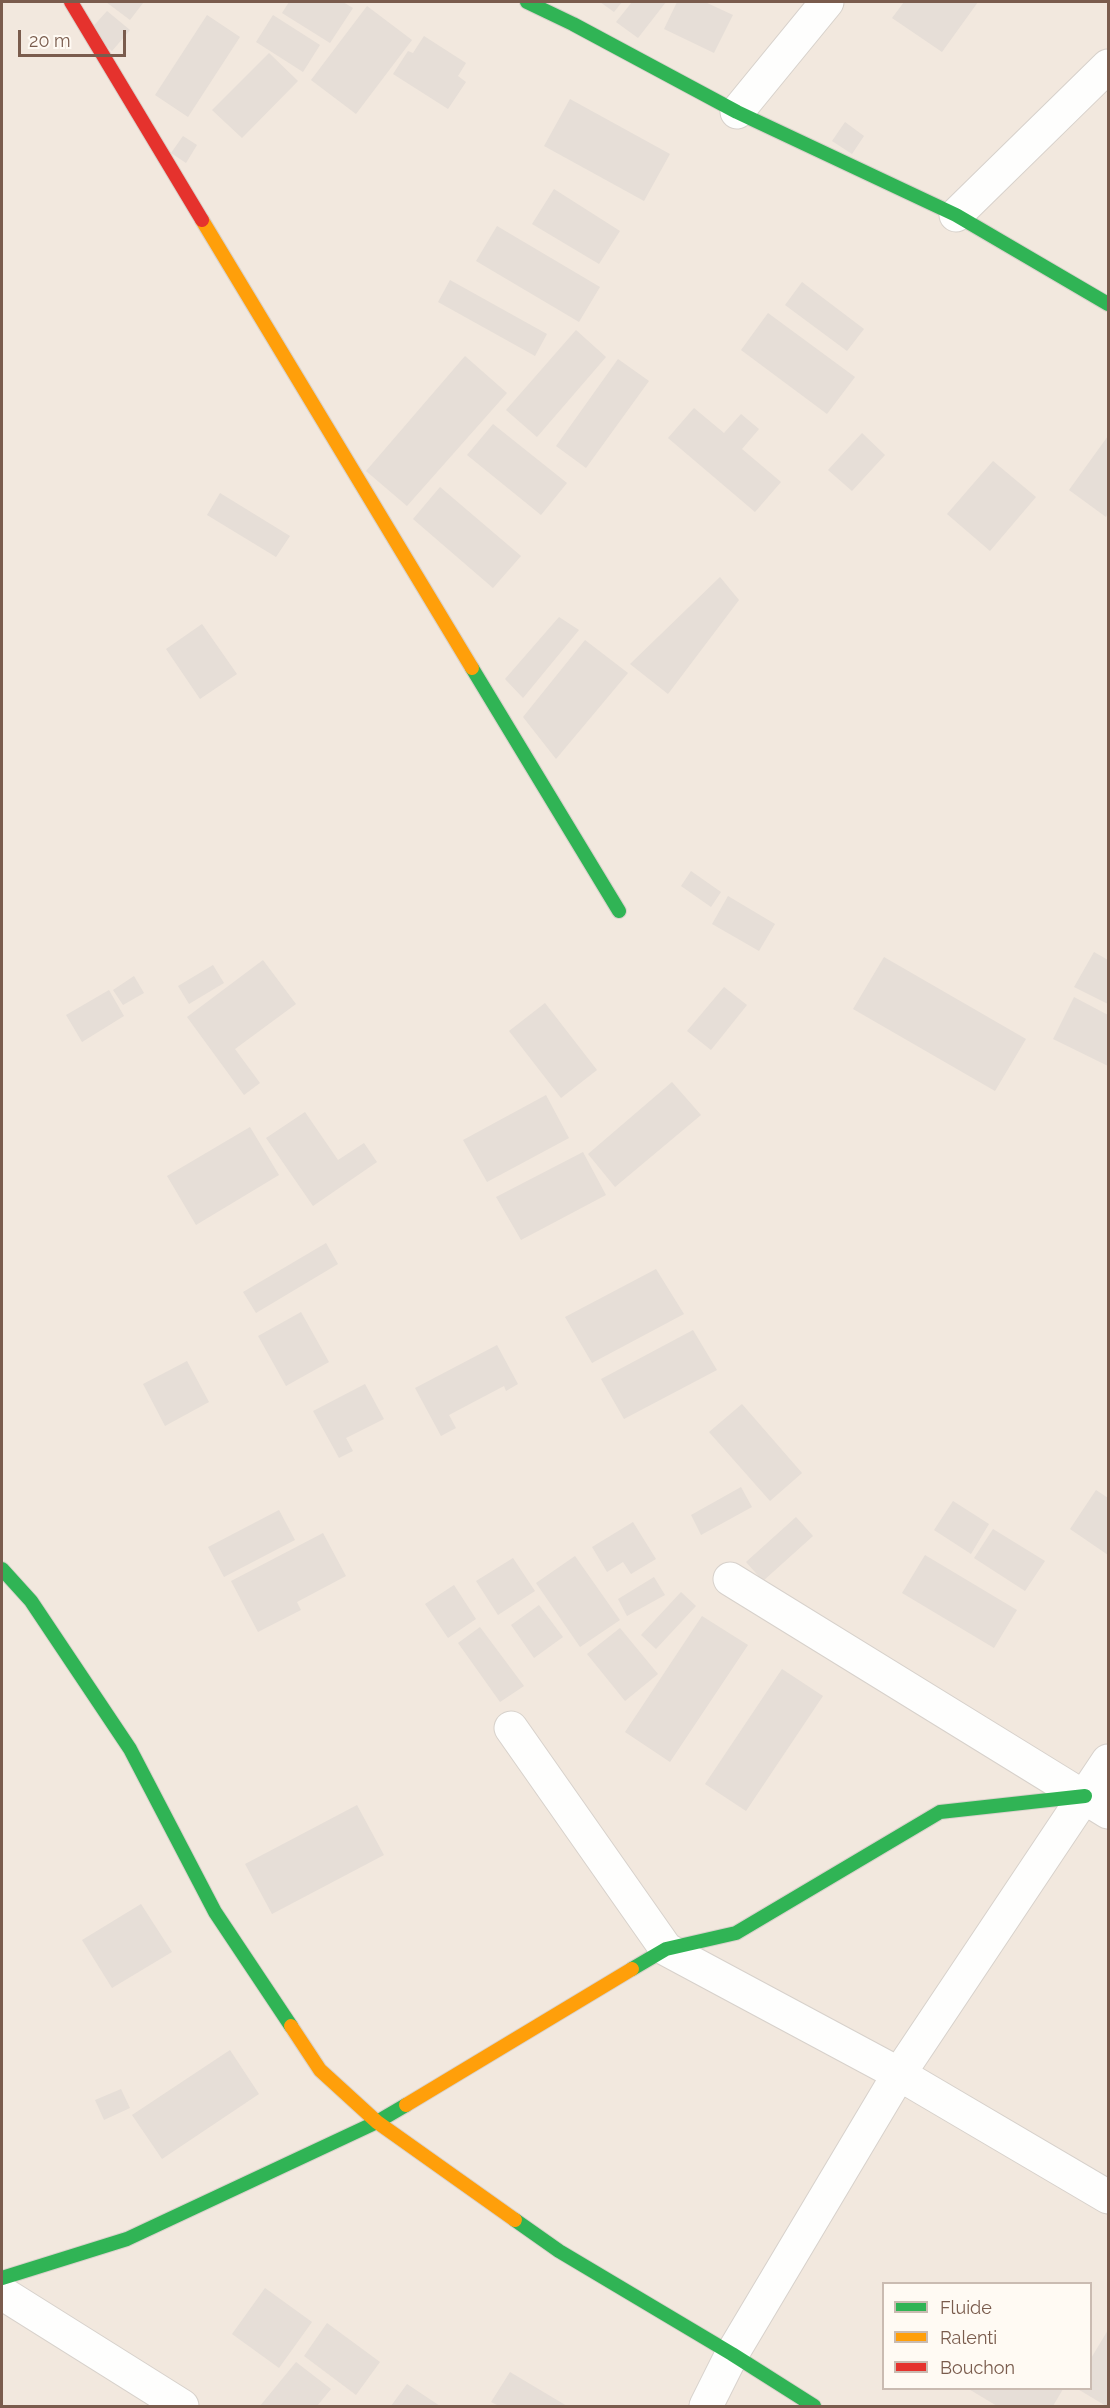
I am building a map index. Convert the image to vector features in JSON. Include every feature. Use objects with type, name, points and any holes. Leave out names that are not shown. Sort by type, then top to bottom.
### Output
[{"type":"street","points":[[71,2],[619,911]]},
{"type":"street","points":[[526,2],[573,24],[737,112],[956,215],[1108,304]]},
{"type":"street","points":[[737,112],[827,2]]},
{"type":"street","points":[[956,215],[1108,66]]},
{"type":"street","points":[[2,1569],[31,1601],[130,1749],[215,1912],[320,2070],[377,2122],[559,2251],[732,2354],[814,2406]]},
{"type":"street","points":[[730,1580],[1097,1804]]},
{"type":"street","points":[[511,1728],[666,1949],[898,2074],[1108,2197]]},
{"type":"street","points":[[706,2406],[732,2354],[898,2074],[1097,1804],[1108,1761]]},
{"type":"street","points":[[2,2278],[126,2240],[377,2122],[666,1949],[736,1933],[940,1812],[1097,1804]]},
{"type":"street","points":[[2,2293],[182,2406]]},
{"type":"shaded area","points":[[2,2],[1108,2],[1108,2406],[2,2406]]},
{"type":"building","points":[[106,2],[141,2],[143,3],[130,20]]},
{"type":"building","points":[[289,2],[343,2],[353,8],[330,43],[282,13]]},
{"type":"building","points":[[600,2],[622,2],[614,12]]},
{"type":"building","points":[[632,2],[666,2],[638,38],[616,22]]},
{"type":"building","points":[[677,2],[705,2],[733,15],[714,53],[664,29]]},
{"type":"building","points":[[904,2],[978,2],[942,52],[892,18]]},
{"type":"building","points":[[367,6],[412,40],[356,114],[311,80]]},
{"type":"building","points":[[107,11],[130,30],[112,51],[89,31]]},
{"type":"building","points":[[207,15],[240,37],[188,117],[155,95]]},
{"type":"building","points":[[273,15],[320,45],[303,72],[256,42]]},
{"type":"building","points":[[424,36],[466,63],[458,76],[466,82],[448,109],[393,74],[408,51],[413,53]]},
{"type":"building","points":[[269,53],[298,81],[242,138],[212,110]]},
{"type":"building","points":[[570,99],[670,154],[644,201],[544,146]]},
{"type":"building","points":[[845,122],[864,136],[852,154],[832,141]]},
{"type":"building","points":[[183,136],[197,145],[186,163],[171,153]]},
{"type":"building","points":[[554,189],[620,231],[599,264],[532,224]]},
{"type":"building","points":[[497,226],[600,287],[579,322],[476,261]]},
{"type":"building","points":[[450,280],[547,334],[535,356],[438,302]]},
{"type":"building","points":[[802,282],[864,329],[847,351],[785,305]]},
{"type":"building","points":[[768,313],[855,377],[827,414],[741,350]]},
{"type":"building","points":[[576,330],[606,357],[537,437],[506,410]]},
{"type":"building","points":[[465,356],[507,393],[407,506],[366,471]]},
{"type":"building","points":[[618,359],[649,381],[586,468],[556,446]]},
{"type":"building","points":[[694,408],[724,433],[741,414],[759,429],[742,449],[781,482],[755,512],[668,438]]},
{"type":"building","points":[[493,424],[567,483],[541,515],[467,455]]},
{"type":"building","points":[[862,433],[885,455],[852,491],[828,470]]},
{"type":"building","points":[[1108,436],[1108,513],[1106,517],[1069,490]]},
{"type":"building","points":[[993,461],[1036,497],[990,551],[947,514]]},
{"type":"building","points":[[440,487],[521,556],[493,588],[413,519]]},
{"type":"building","points":[[220,493],[290,536],[276,557],[207,515]]},
{"type":"building","points":[[720,577],[739,600],[668,694],[630,664]]},
{"type":"building","points":[[559,617],[579,630],[523,698],[505,679]]},
{"type":"building","points":[[202,624],[237,674],[200,699],[166,649]]},
{"type":"building","points":[[585,640],[628,673],[556,759],[523,717]]},
{"type":"building","points":[[691,871],[721,892],[711,907],[681,886]]},
{"type":"building","points":[[728,896],[775,924],[759,951],[712,924]]},
{"type":"building","points":[[1094,952],[1108,960],[1108,1004],[1074,987]]},
{"type":"building","points":[[884,957],[1026,1039],[995,1091],[853,1009]]},
{"type":"building","points":[[263,960],[296,1004],[235,1049],[260,1083],[244,1095],[187,1017]]},
{"type":"building","points":[[213,965],[224,983],[189,1004],[178,986]]},
{"type":"building","points":[[134,976],[144,993],[123,1005],[113,990]]},
{"type":"building","points":[[724,987],[747,1005],[711,1050],[687,1031]]},
{"type":"building","points":[[109,990],[124,1016],[82,1042],[66,1015]]},
{"type":"building","points":[[1074,997],[1108,1015],[1108,1066],[1053,1039]]},
{"type":"building","points":[[545,1003],[597,1070],[561,1098],[509,1031]]},
{"type":"building","points":[[672,1082],[701,1115],[615,1187],[588,1154]]},
{"type":"building","points":[[546,1095],[569,1138],[487,1182],[463,1140]]},
{"type":"building","points":[[305,1112],[338,1160],[364,1143],[377,1162],[313,1206],[266,1138]]},
{"type":"building","points":[[250,1127],[279,1175],[196,1225],[167,1176]]},
{"type":"building","points":[[583,1152],[606,1195],[521,1240],[496,1197]]},
{"type":"building","points":[[326,1243],[338,1264],[256,1313],[243,1292]]},
{"type":"building","points":[[656,1269],[684,1314],[592,1363],[565,1317]]},
{"type":"building","points":[[301,1312],[329,1362],[286,1386],[258,1336]]},
{"type":"building","points":[[693,1330],[717,1370],[624,1419],[601,1379]]},
{"type":"building","points":[[497,1345],[518,1384],[506,1391],[504,1386],[449,1415],[456,1428],[441,1436],[415,1388]]},
{"type":"building","points":[[187,1361],[209,1402],[165,1426],[143,1384]]},
{"type":"building","points":[[365,1384],[384,1419],[346,1438],[353,1451],[339,1458],[313,1411]]},
{"type":"building","points":[[742,1404],[802,1473],[770,1501],[709,1432]]},
{"type":"building","points":[[741,1487],[752,1507],[701,1535],[691,1515]]},
{"type":"building","points":[[1096,1490],[1108,1498],[1108,1555],[1070,1529]]},
{"type":"building","points":[[953,1501],[989,1524],[971,1554],[934,1530]]},
{"type":"building","points":[[279,1510],[295,1540],[224,1577],[208,1547]]},
{"type":"building","points":[[796,1517],[813,1536],[763,1581],[746,1562]]},
{"type":"building","points":[[633,1522],[656,1559],[631,1574],[623,1562],[607,1572],[592,1547]]},
{"type":"building","points":[[993,1529],[1045,1561],[1025,1591],[974,1558]]},
{"type":"building","points":[[323,1533],[346,1576],[297,1602],[301,1610],[258,1632],[231,1581]]},
{"type":"building","points":[[925,1555],[1017,1610],[994,1648],[902,1593]]},
{"type":"building","points":[[575,1556],[620,1620],[580,1647],[536,1583]]},
{"type":"building","points":[[513,1558],[535,1591],[498,1615],[476,1581]]},
{"type":"building","points":[[654,1577],[665,1595],[627,1616],[618,1599]]},
{"type":"building","points":[[454,1585],[476,1619],[448,1638],[425,1604]]},
{"type":"building","points":[[681,1592],[696,1606],[656,1649],[641,1635]]},
{"type":"building","points":[[539,1605],[563,1637],[534,1658],[511,1625]]},
{"type":"building","points":[[702,1616],[748,1645],[670,1762],[625,1732]]},
{"type":"building","points":[[480,1627],[524,1686],[500,1702],[458,1643]]},
{"type":"building","points":[[620,1628],[658,1674],[625,1701],[587,1654]]},
{"type":"building","points":[[782,1669],[823,1696],[746,1811],[705,1784]]},
{"type":"building","points":[[357,1805],[384,1855],[272,1914],[245,1864]]},
{"type":"building","points":[[141,1904],[172,1952],[112,1988],[82,1940]]},
{"type":"building","points":[[230,2050],[259,2094],[162,2159],[132,2115]]},
{"type":"building","points":[[121,2089],[130,2108],[104,2120],[95,2100]]},
{"type":"building","points":[[265,2288],[312,2322],[279,2368],[232,2334]]},
{"type":"building","points":[[327,2323],[380,2362],[356,2395],[304,2356]]},
{"type":"building","points":[[1108,2330],[1108,2406],[1079,2390],[1092,2390],[1092,2357]]},
{"type":"building","points":[[296,2362],[331,2389],[317,2406],[260,2406]]},
{"type":"building","points":[[510,2372],[567,2406],[499,2406],[491,2402]]},
{"type":"building","points":[[407,2384],[440,2406],[391,2406]]},
{"type":"building","points":[[970,2390],[1062,2390],[1053,2406],[997,2406]]},
{"type":"traffic: fast","points":[[527,2],[573,24],[737,112],[956,215],[1108,304]]},
{"type":"traffic: fast","points":[[472,668],[619,911]]},
{"type":"traffic: fast","points":[[2,1569],[31,1601],[130,1749],[215,1912],[291,2026]]},
{"type":"traffic: fast","points":[[632,1969],[666,1949],[736,1933],[940,1812],[1085,1796]]},
{"type":"traffic: fast","points":[[2,2278],[127,2239],[377,2122],[406,2105]]},
{"type":"traffic: fast","points":[[515,2220],[559,2251],[732,2354],[814,2406]]},
{"type":"traffic: slow","points":[[202,220],[472,668]]},
{"type":"traffic: slow","points":[[406,2105],[632,1969]]},
{"type":"traffic: slow","points":[[291,2026],[320,2070],[377,2122],[515,2220]]},
{"type":"traffic: jam","points":[[71,2],[202,220]]}]
